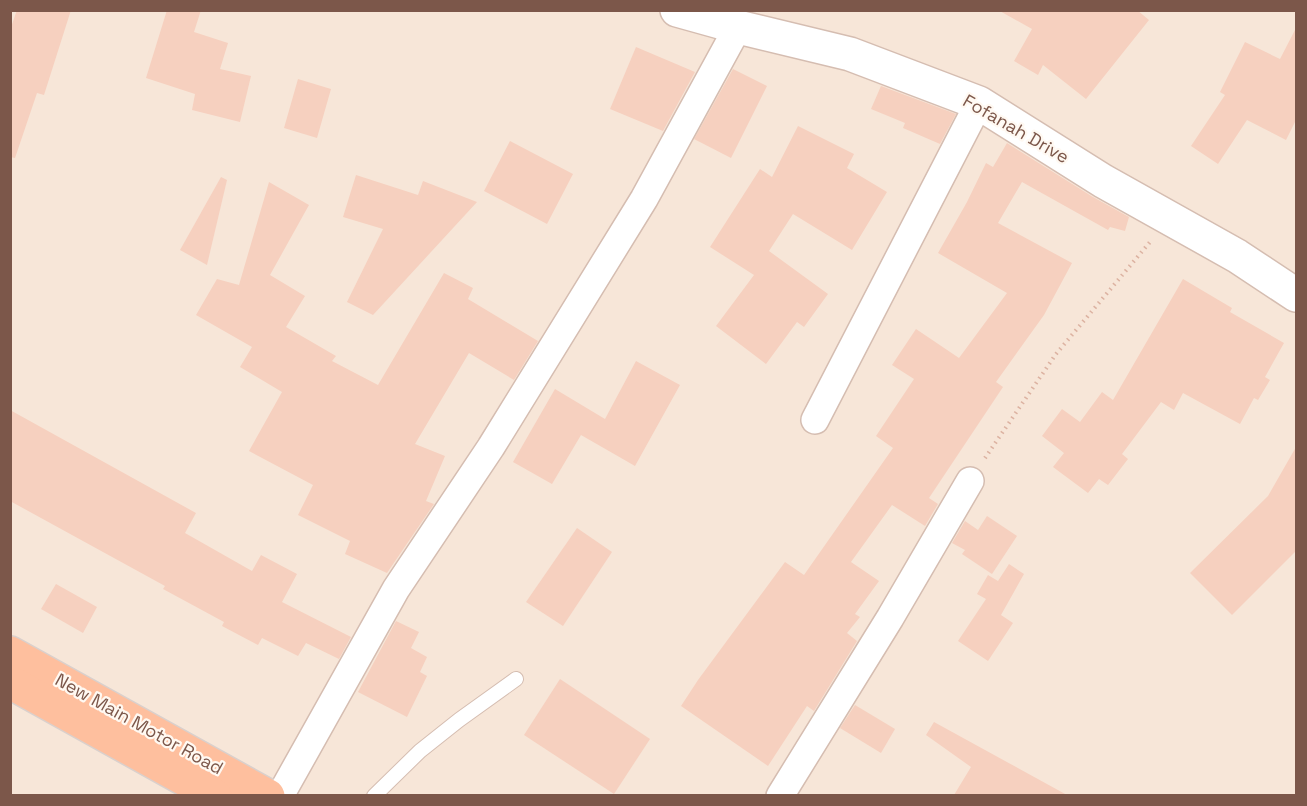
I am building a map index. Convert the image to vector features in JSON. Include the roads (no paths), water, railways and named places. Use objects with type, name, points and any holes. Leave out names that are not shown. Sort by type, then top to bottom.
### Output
[{"type":"highway","name":"New Main Motor Road","points":[[10,653],[268,795]]},
{"type":"highway","name":"New Main Motor Road","points":[[10,682],[215,795]]},
{"type":"street","name":"Fofanah Drive","points":[[677,10],[850,54],[979,103],[1103,181],[1237,256],[1296,295]]},
{"type":"street","points":[[280,795],[396,590],[491,447],[644,199],[738,27]]},
{"type":"street","points":[[815,420],[979,103]]},
{"type":"street","points":[[780,795],[890,618],[970,481]]},
{"type":"lane","points":[[374,795],[420,751],[516,680]]}]
